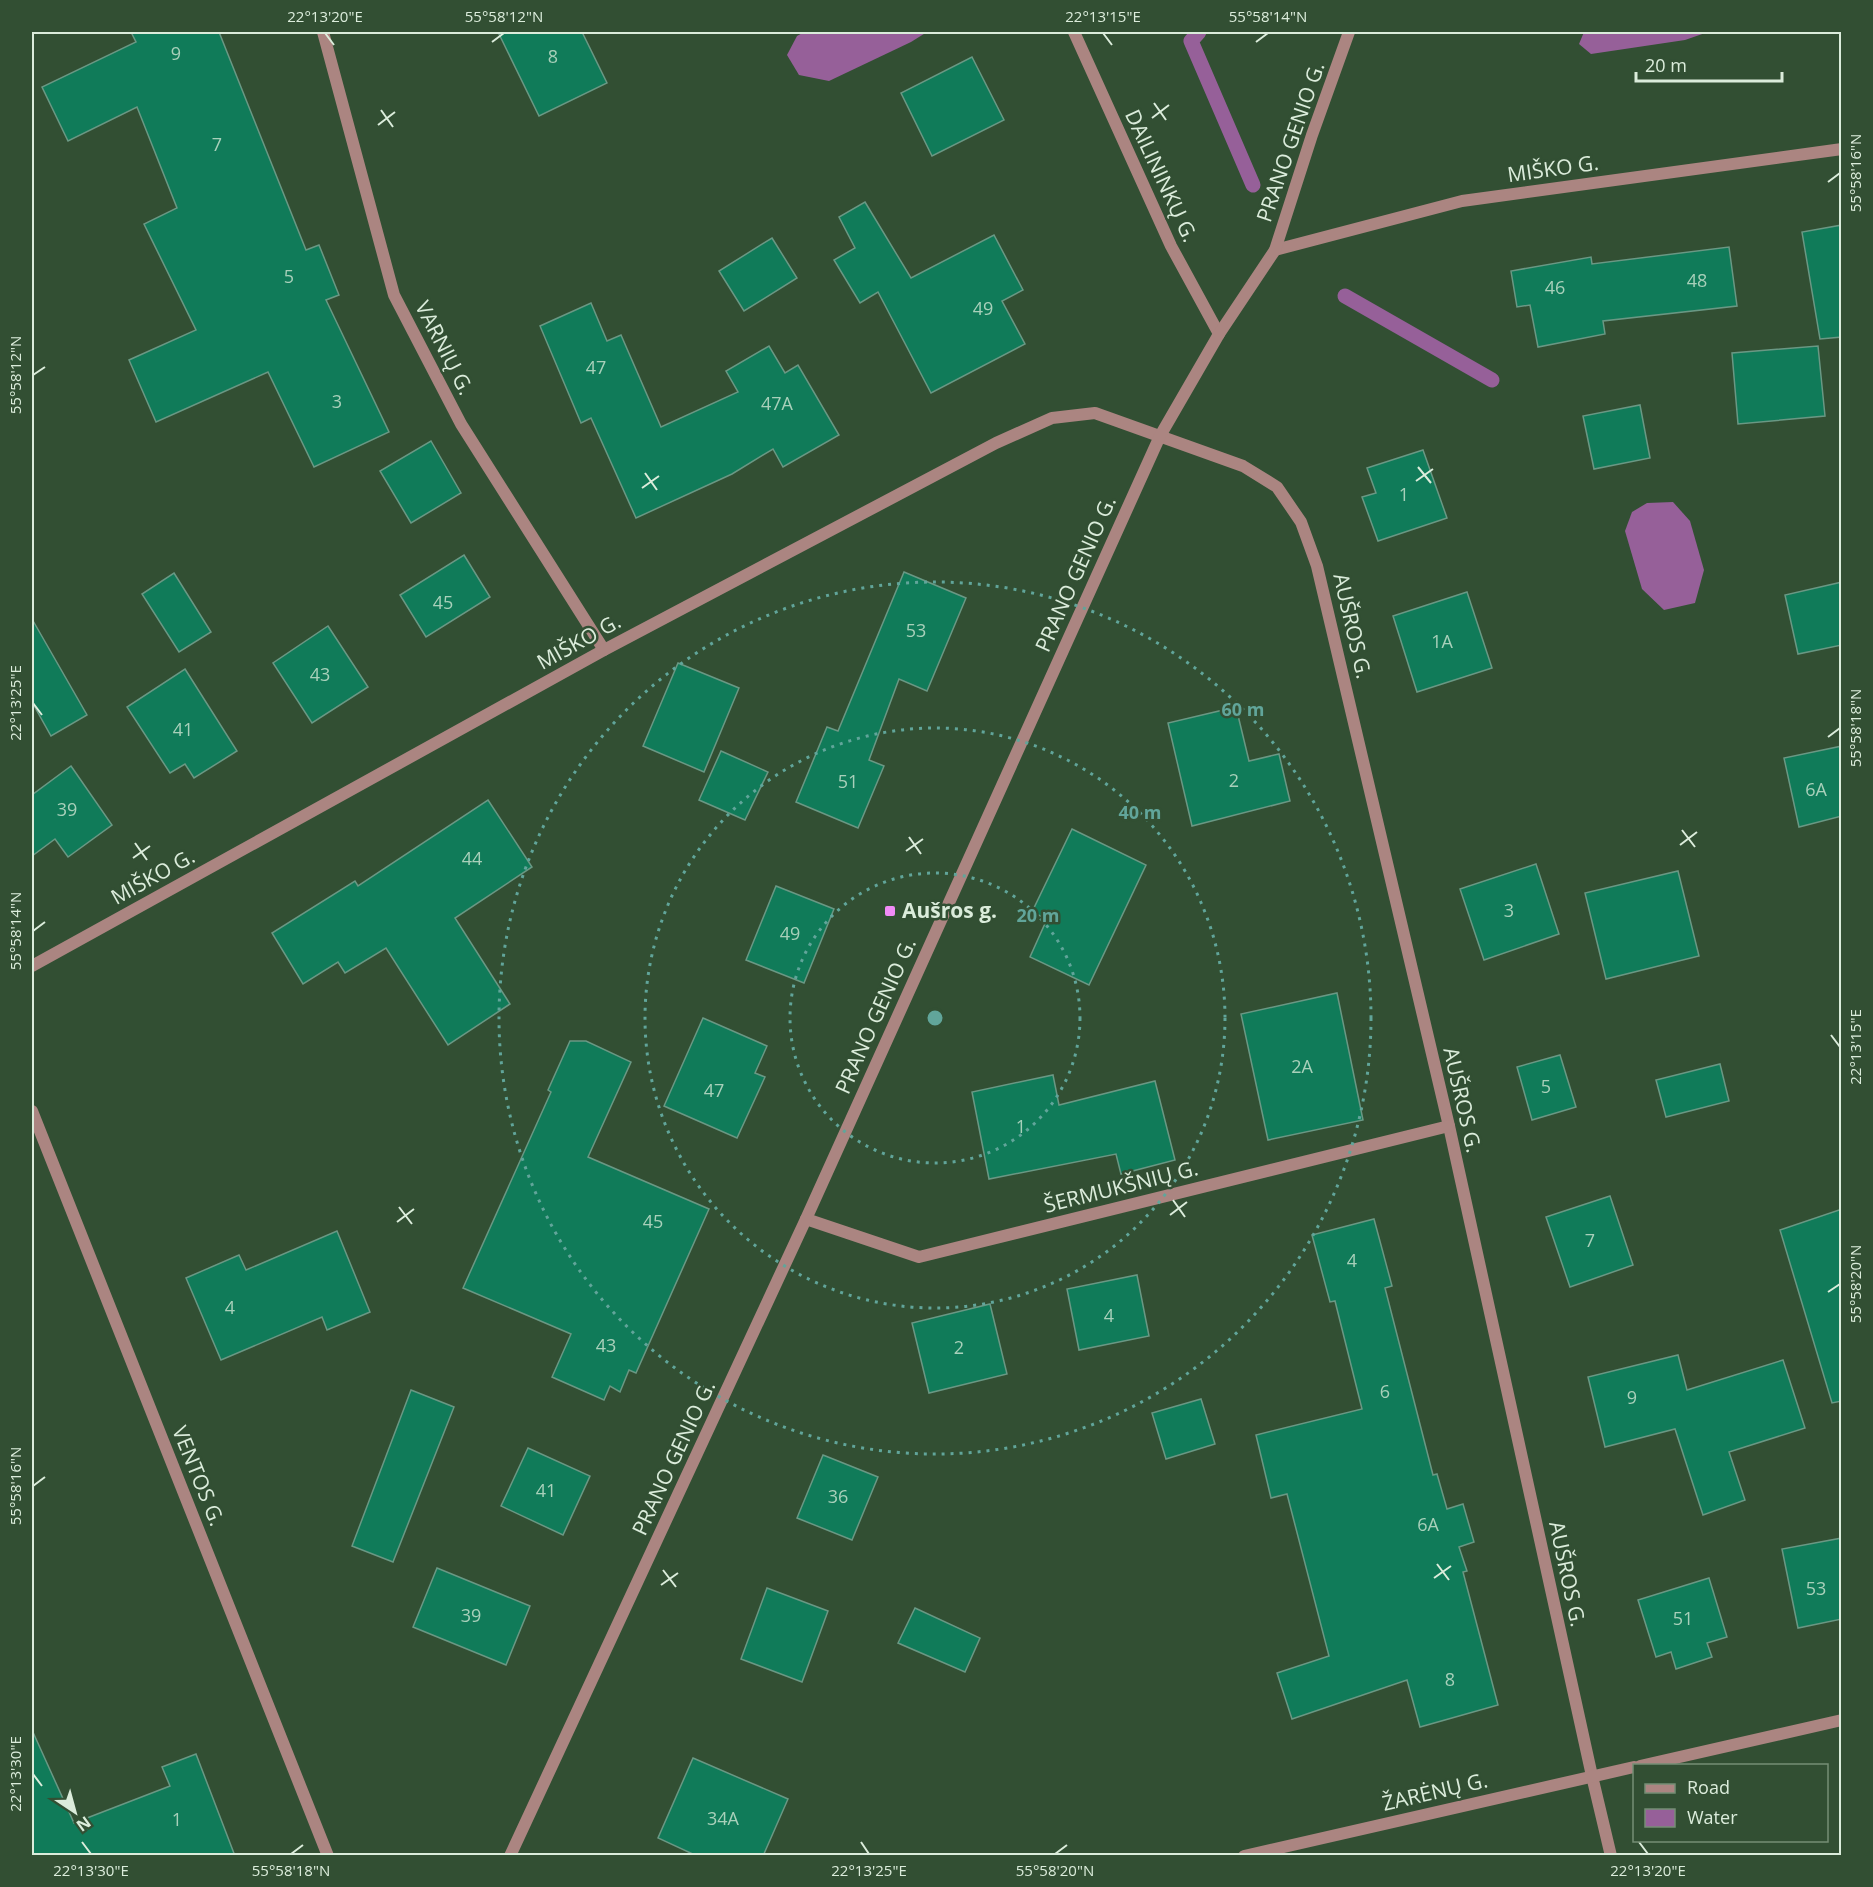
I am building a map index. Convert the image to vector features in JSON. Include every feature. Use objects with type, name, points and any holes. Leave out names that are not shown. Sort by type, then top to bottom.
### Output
[{"type":"street","name":"VARNIŲ G.","points":[[322,32],[394,295],[461,424],[604,650]]},
{"type":"street","name":"DAILININKŲ G.","points":[[1074,32],[1171,246],[1220,334]]},
{"type":"street","name":"PRANO GENIO G.","points":[[510,1856],[806,1219],[1160,436],[1220,334],[1275,250],[1312,135],[1349,32]]},
{"type":"street","name":"MIŠKO G.","points":[[1275,250],[1462,201],[1842,149]]},
{"type":"street","name":"MIŠKO G.","points":[[32,966],[604,650],[996,443],[1052,418],[1095,413],[1160,436]]},
{"type":"street","name":"AUŠROS G.","points":[[1160,436],[1243,466],[1277,487],[1300,522],[1317,566],[1449,1126],[1611,1856]]},
{"type":"street","name":"VENTOS G.","points":[[32,1110],[328,1856]]},
{"type":"street","name":"ŠERMUKŠNIŲ G.","points":[[806,1219],[919,1257],[1449,1126]]},
{"type":"street","points":[[1649,1764],[1842,1720]]},
{"type":"street","name":"ŽARĖNŲ G.","points":[[1244,1856],[1633,1767]]},
{"type":"water","points":[[804,32],[927,32],[829,81],[799,75],[787,55],[797,36]]},
{"type":"water","points":[[1584,32],[1708,32],[1685,40],[1591,54],[1579,44]]},
{"type":"water","points":[[1673,502],[1690,521],[1704,570],[1695,603],[1664,610],[1642,589],[1625,531],[1632,512],[1647,503]]},
{"type":"building","points":[[131,32],[219,32],[306,250],[319,245],[339,295],[326,300],[389,432],[314,467],[268,372],[156,422],[129,360],[196,330],[144,224],[177,208],[137,107],[68,141],[42,87],[136,42]]},
{"type":"building","points":[[498,32],[582,32],[607,83],[539,116]]},
{"type":"building","points":[[972,57],[1004,120],[932,156],[901,93]]},
{"type":"building","points":[[865,202],[911,278],[994,235],[1023,290],[1002,301],[1025,344],[931,393],[878,292],[860,303],[834,260],[855,248],[839,217]]},
{"type":"building","points":[[1842,225],[1842,337],[1820,339],[1802,232]]},
{"type":"building","points":[[772,238],[797,278],[744,311],[719,271]]},
{"type":"building","points":[[1729,247],[1737,306],[1603,321],[1605,334],[1538,347],[1530,305],[1517,307],[1511,271],[1591,257],[1592,264]]},
{"type":"building","points":[[591,303],[607,341],[621,335],[661,427],[738,392],[726,371],[769,346],[785,373],[798,365],[839,435],[783,467],[773,449],[732,474],[636,518],[591,418],[581,423],[540,326]]},
{"type":"building","points":[[1818,346],[1825,416],[1738,424],[1732,353]]},
{"type":"building","points":[[1640,405],[1650,458],[1594,469],[1583,416]]},
{"type":"building","points":[[431,441],[461,493],[411,523],[380,471]]},
{"type":"building","points":[[1423,450],[1447,518],[1378,541],[1362,497],[1376,493],[1367,468]]},
{"type":"building","points":[[464,555],[490,597],[426,637],[400,595]]},
{"type":"building","points":[[904,572],[966,598],[927,691],[899,679],[869,760],[884,766],[858,828],[796,802],[827,727],[838,731]]},
{"type":"building","points":[[174,573],[211,632],[179,652],[142,594]]},
{"type":"building","points":[[1842,582],[1842,645],[1798,654],[1785,595]]},
{"type":"building","points":[[1467,592],[1492,668],[1417,692],[1393,616]]},
{"type":"building","points":[[32,619],[87,715],[51,736],[32,702]]},
{"type":"building","points":[[328,626],[368,687],[312,723],[273,663]]},
{"type":"building","points":[[678,663],[739,688],[704,772],[643,746]]},
{"type":"building","points":[[185,669],[237,751],[194,778],[185,764],[170,773],[127,707]]},
{"type":"building","points":[[1236,707],[1249,761],[1279,754],[1290,801],[1192,826],[1168,723]]},
{"type":"building","points":[[1842,746],[1842,816],[1799,827],[1784,758]]},
{"type":"building","points":[[721,751],[768,772],[745,820],[699,800]]},
{"type":"building","points":[[71,766],[112,825],[68,857],[55,839],[32,856],[32,795]]},
{"type":"building","points":[[488,800],[532,867],[455,918],[510,1004],[448,1045],[386,948],[345,973],[338,962],[303,984],[272,933],[355,881],[358,886]]},
{"type":"building","points":[[1072,829],[1146,865],[1089,985],[1030,957],[1047,919],[1032,912]]},
{"type":"building","points":[[1536,864],[1559,934],[1484,960],[1460,889]]},
{"type":"building","points":[[1678,871],[1699,956],[1606,979],[1585,893]]},
{"type":"building","points":[[776,886],[834,909],[804,983],[746,960]]},
{"type":"building","points":[[1337,993],[1363,1120],[1268,1140],[1241,1014]]},
{"type":"building","points":[[703,1018],[767,1046],[755,1073],[765,1077],[737,1138],[664,1106]]},
{"type":"building","points":[[570,1041],[586,1041],[631,1062],[588,1157],[709,1209],[636,1373],[629,1370],[620,1392],[610,1386],[604,1400],[552,1377],[571,1334],[463,1288],[551,1092],[548,1090]]},
{"type":"building","points":[[1560,1055],[1576,1107],[1532,1120],[1517,1067]]},
{"type":"building","points":[[1720,1064],[1729,1101],[1666,1117],[1656,1080]]},
{"type":"building","points":[[1053,1075],[1059,1105],[1155,1081],[1175,1160],[1121,1174],[1116,1154],[989,1179],[972,1092]]},
{"type":"building","points":[[1610,1196],[1633,1265],[1570,1287],[1546,1217]]},
{"type":"building","points":[[1842,1209],[1842,1401],[1832,1403],[1780,1230]]},
{"type":"building","points":[[1374,1219],[1392,1286],[1385,1288],[1433,1475],[1437,1474],[1447,1509],[1463,1504],[1474,1542],[1459,1547],[1467,1571],[1463,1572],[1498,1705],[1420,1727],[1407,1680],[1292,1719],[1277,1673],[1329,1656],[1287,1494],[1271,1498],[1256,1435],[1362,1409],[1335,1301],[1330,1302],[1312,1235]]},
{"type":"building","points":[[337,1231],[370,1312],[327,1330],[322,1317],[221,1360],[186,1278],[239,1255],[246,1270]]},
{"type":"building","points":[[1137,1275],[1149,1336],[1079,1350],[1067,1289]]},
{"type":"building","points":[[990,1304],[1007,1374],[929,1393],[912,1323]]},
{"type":"building","points":[[1678,1355],[1687,1390],[1783,1360],[1805,1428],[1729,1452],[1745,1500],[1703,1515],[1675,1429],[1605,1447],[1588,1377]]},
{"type":"building","points":[[411,1390],[454,1407],[393,1562],[352,1546]]},
{"type":"building","points":[[1201,1399],[1215,1444],[1166,1459],[1152,1413]]},
{"type":"building","points":[[528,1448],[590,1476],[563,1535],[501,1506]]},
{"type":"building","points":[[823,1455],[878,1477],[852,1540],[797,1518]]},
{"type":"building","points":[[1842,1538],[1842,1619],[1798,1628],[1782,1549]]},
{"type":"building","points":[[437,1568],[530,1606],[506,1665],[413,1627]]},
{"type":"building","points":[[1709,1578],[1727,1637],[1707,1643],[1712,1657],[1676,1669],[1671,1652],[1656,1657],[1638,1600]]},
{"type":"building","points":[[767,1588],[828,1611],[802,1682],[741,1659]]},
{"type":"building","points":[[915,1608],[980,1638],[965,1672],[898,1643]]},
{"type":"building","points":[[32,1730],[74,1823],[170,1786],[162,1767],[196,1754],[235,1856],[32,1856]]},
{"type":"building","points":[[693,1758],[788,1799],[763,1856],[697,1856],[658,1838]]},
{"type":"waterway","points":[[1199,32],[1191,41],[1253,185]]},
{"type":"waterway","points":[[1345,296],[1492,380]]},
{"type":"place","name":"Aušros g.","points":[[890,911]]}]
